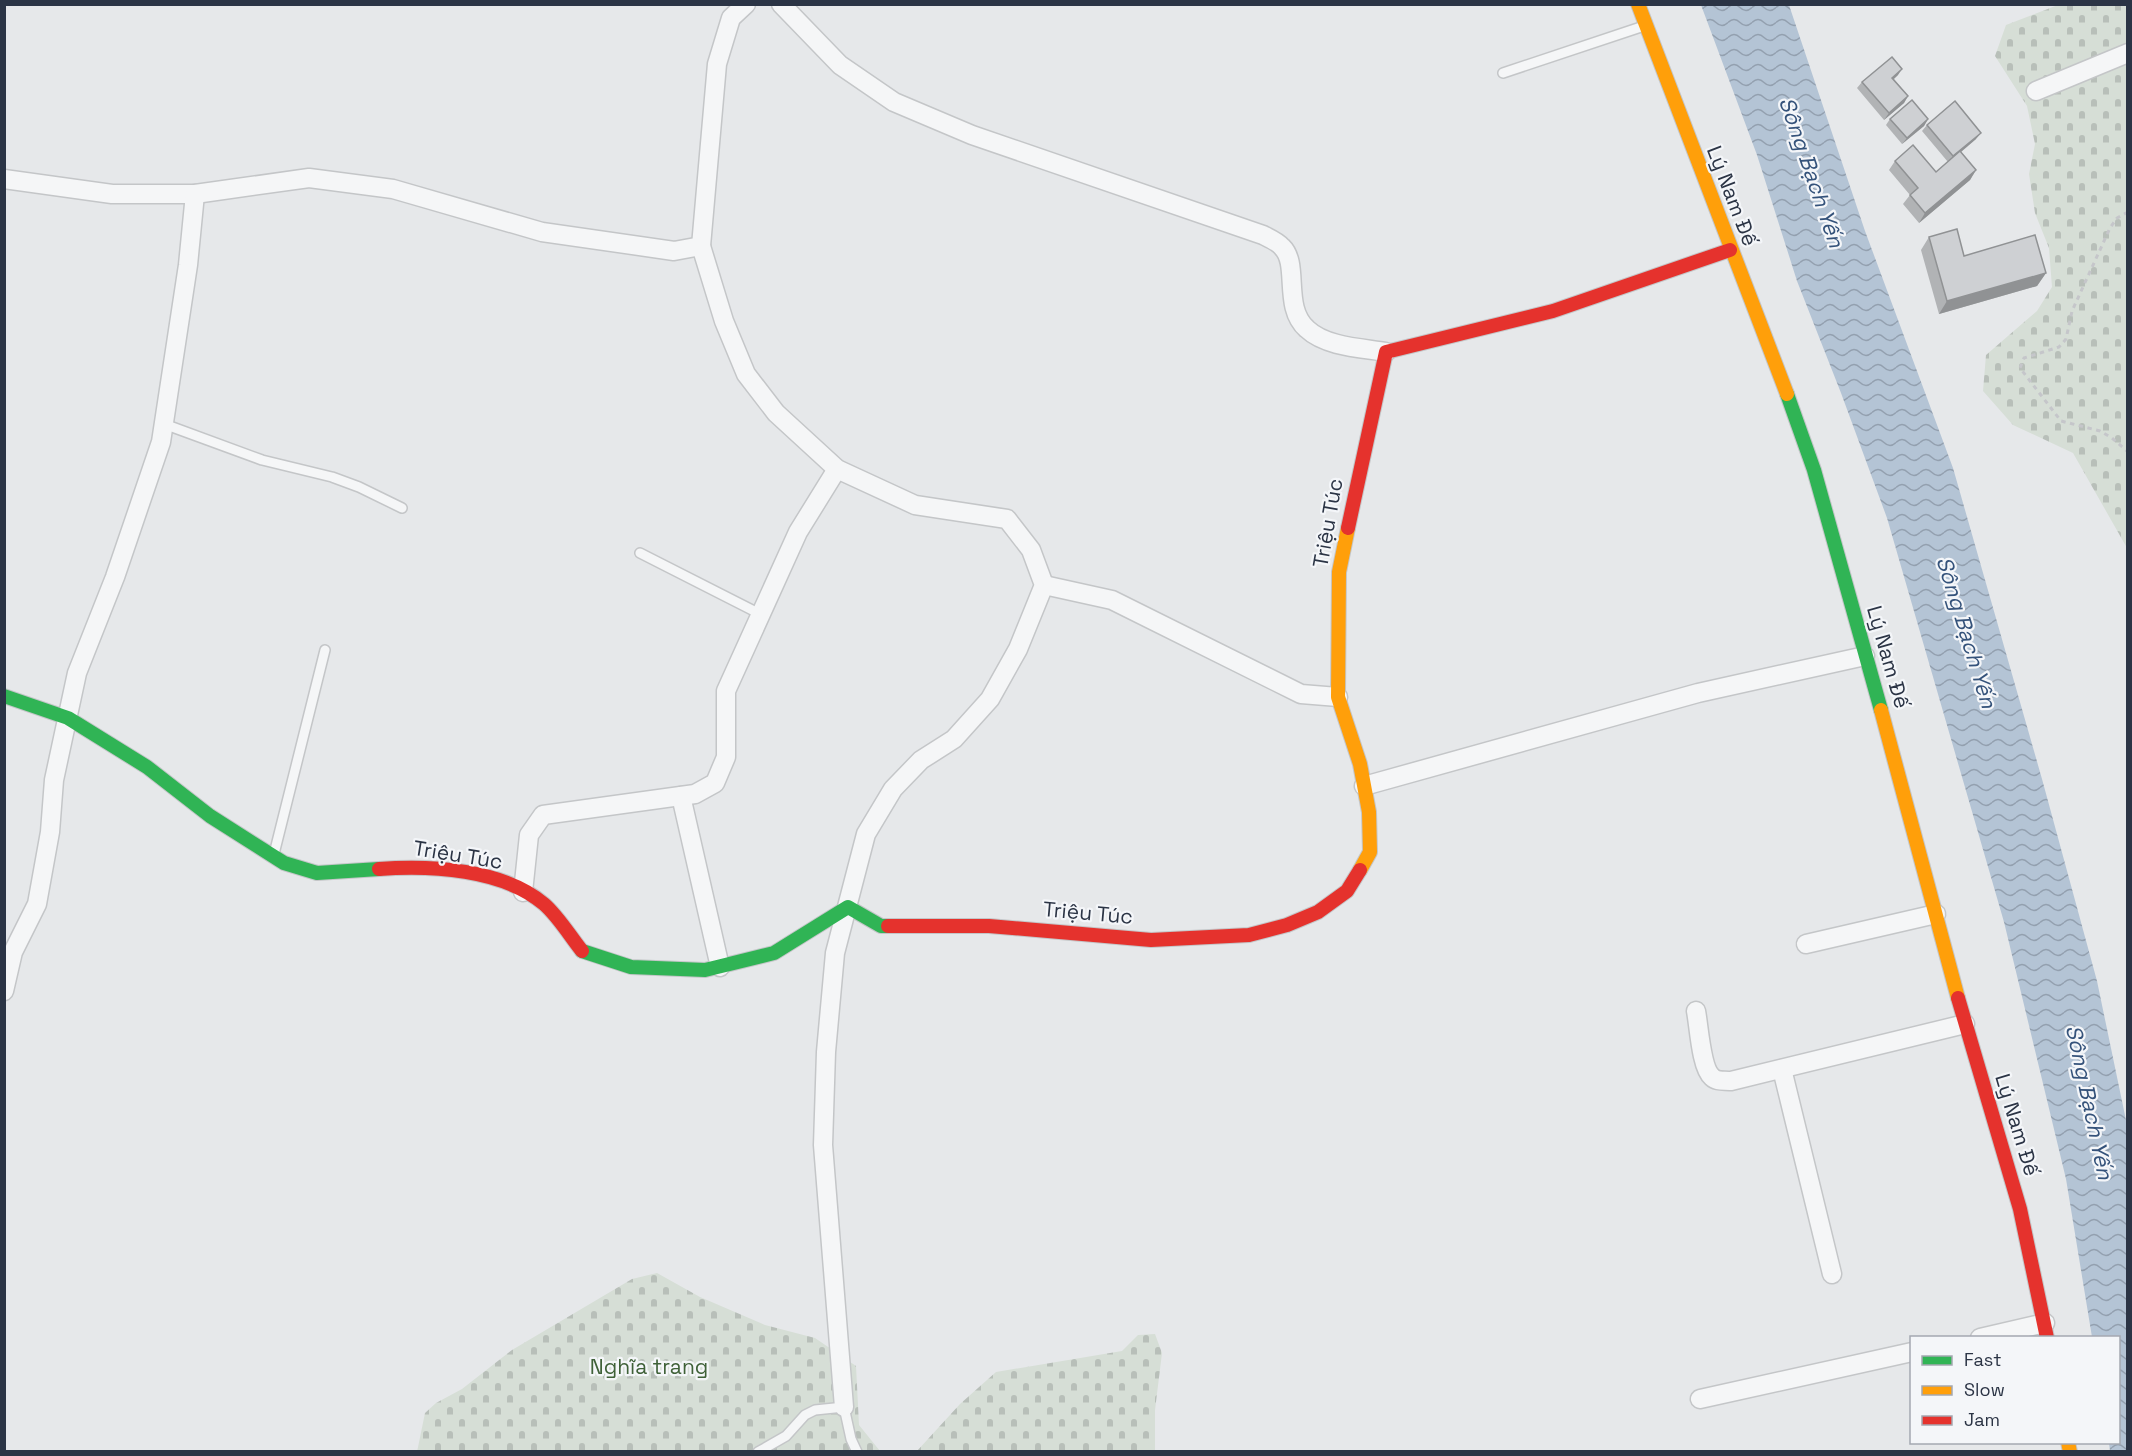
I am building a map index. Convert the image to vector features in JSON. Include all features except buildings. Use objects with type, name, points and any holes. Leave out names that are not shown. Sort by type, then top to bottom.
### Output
[{"type":"street","points":[[746,4],[731,18],[717,64],[701,246],[724,321],[746,374],[776,413],[837,469],[915,505],[1007,519],[1031,550],[1044,585],[1018,649],[990,699],[954,739],[921,760],[893,789],[866,834],[835,952],[826,1052],[823,1145],[844,1407]]},
{"type":"street","points":[[781,4],[840,66],[894,102],[972,135],[1263,235],[1284,248],[1291,267],[1291,299],[1306,329],[1332,342],[1386,352],[1552,311],[1730,250]]},
{"type":"street","name":"Lý Nam Đế","points":[[1638,4],[1730,250],[1770,342],[1814,470],[1965,1024],[2020,1209],[2046,1330]]},
{"type":"street","points":[[2036,91],[2127,53]]},
{"type":"street","points":[[4,179],[112,194],[195,194],[309,178],[393,189],[542,232],[674,251],[701,246]]},
{"type":"street","points":[[4,991],[13,952],[37,904],[50,832],[54,780],[77,673],[115,577],[161,442],[188,265],[195,194]]},
{"type":"street","name":"Triệu Túc","points":[[4,696],[68,717],[147,767],[210,816],[284,863],[317,873],[420,866],[502,880],[544,904],[584,953],[630,967],[705,970],[774,953],[848,907],[881,926],[899,928],[989,926],[1150,940],[1249,935],[1287,925],[1308,916],[1347,891],[1370,852],[1360,764],[1338,698],[1339,572],[1386,352]]},
{"type":"street","points":[[523,892],[529,834],[543,815],[695,794],[714,783],[726,757],[726,691],[798,532],[837,469]]},
{"type":"street","points":[[1044,585],[1112,600],[1301,694],[1338,698]]},
{"type":"street","points":[[1364,786],[1698,693],[1865,656]]},
{"type":"street","points":[[681,796],[720,967]]},
{"type":"street","points":[[1806,944],[1936,914]]},
{"type":"street","points":[[1696,1011],[1706,1067],[1710,1076],[1717,1080],[1731,1081],[1965,1024]]},
{"type":"street","points":[[1782,1069],[1832,1274]]},
{"type":"street","points":[[1996,1336],[2046,1330]]},
{"type":"street","points":[[1700,1400],[1910,1352]]},
{"type":"lane","points":[[1503,73],[1565,50],[1646,25]]},
{"type":"lane","points":[[164,424],[262,460],[332,477],[402,508]]},
{"type":"lane","points":[[640,553],[762,615]]},
{"type":"lane","points":[[274,856],[325,650]]},
{"type":"lane","points":[[758,1452],[786,1436],[805,1415],[815,1410],[844,1407],[851,1439],[857,1452]]},
{"type":"path","points":[[2127,212],[2117,218],[2110,228],[2072,311],[2066,339],[2059,347],[2024,358],[2020,368],[2061,421],[2100,431],[2112,438],[2127,452]]},
{"type":"green space","points":[[2058,5],[2127,5],[2127,548],[2073,453],[2013,425],[1983,391],[1986,355],[2037,311],[2052,287],[2049,248],[2035,213],[2029,174],[2035,144],[2027,106],[1995,56],[2006,25]]},
{"type":"green space","name":"Nghĩa trang","points":[[657,1273],[700,1297],[765,1325],[815,1338],[856,1366],[859,1425],[880,1451],[417,1452],[425,1413],[436,1403],[462,1389],[512,1350],[632,1279]]},
{"type":"green space","points":[[1155,1334],[1162,1353],[1155,1410],[1155,1451],[917,1451],[960,1404],[996,1372],[1122,1351],[1138,1335]]},
{"type":"water","name":"Sông Bạch Yến","points":[[1701,5],[1789,5],[1865,231],[1953,468],[2097,981],[2127,1125],[2127,1451],[2110,1451],[2109,1444],[2120,1444],[2120,1336],[2092,1336],[2066,1179],[2004,922],[1887,518],[1797,281],[1757,155]]},
{"type":"traffic: fast","points":[[1787,394],[1814,470],[1881,710]]},
{"type":"traffic: fast","points":[[4,696],[68,718],[147,767],[210,816],[284,863],[317,873],[379,869]]},
{"type":"traffic: fast","points":[[582,951],[631,967],[705,970],[774,953],[848,907],[881,926],[888,926]]},
{"type":"traffic: slow","points":[[1638,4],[1787,394]]},
{"type":"traffic: slow","points":[[1348,528],[1339,572],[1338,697],[1360,764],[1369,812],[1370,852],[1360,870]]},
{"type":"traffic: slow","points":[[1881,710],[1958,998]]},
{"type":"traffic: slow","points":[[2068,1444],[2070,1452]]},
{"type":"traffic: jam","points":[[1348,528],[1386,352],[1553,311],[1730,250]]},
{"type":"traffic: jam","points":[[379,869],[443,869],[487,876],[508,883],[544,904],[582,951]]},
{"type":"traffic: jam","points":[[888,926],[989,926],[1151,940],[1249,935],[1287,925],[1318,912],[1347,891],[1360,870]]},
{"type":"traffic: jam","points":[[1958,998],[2020,1209],[2047,1336]]}]
